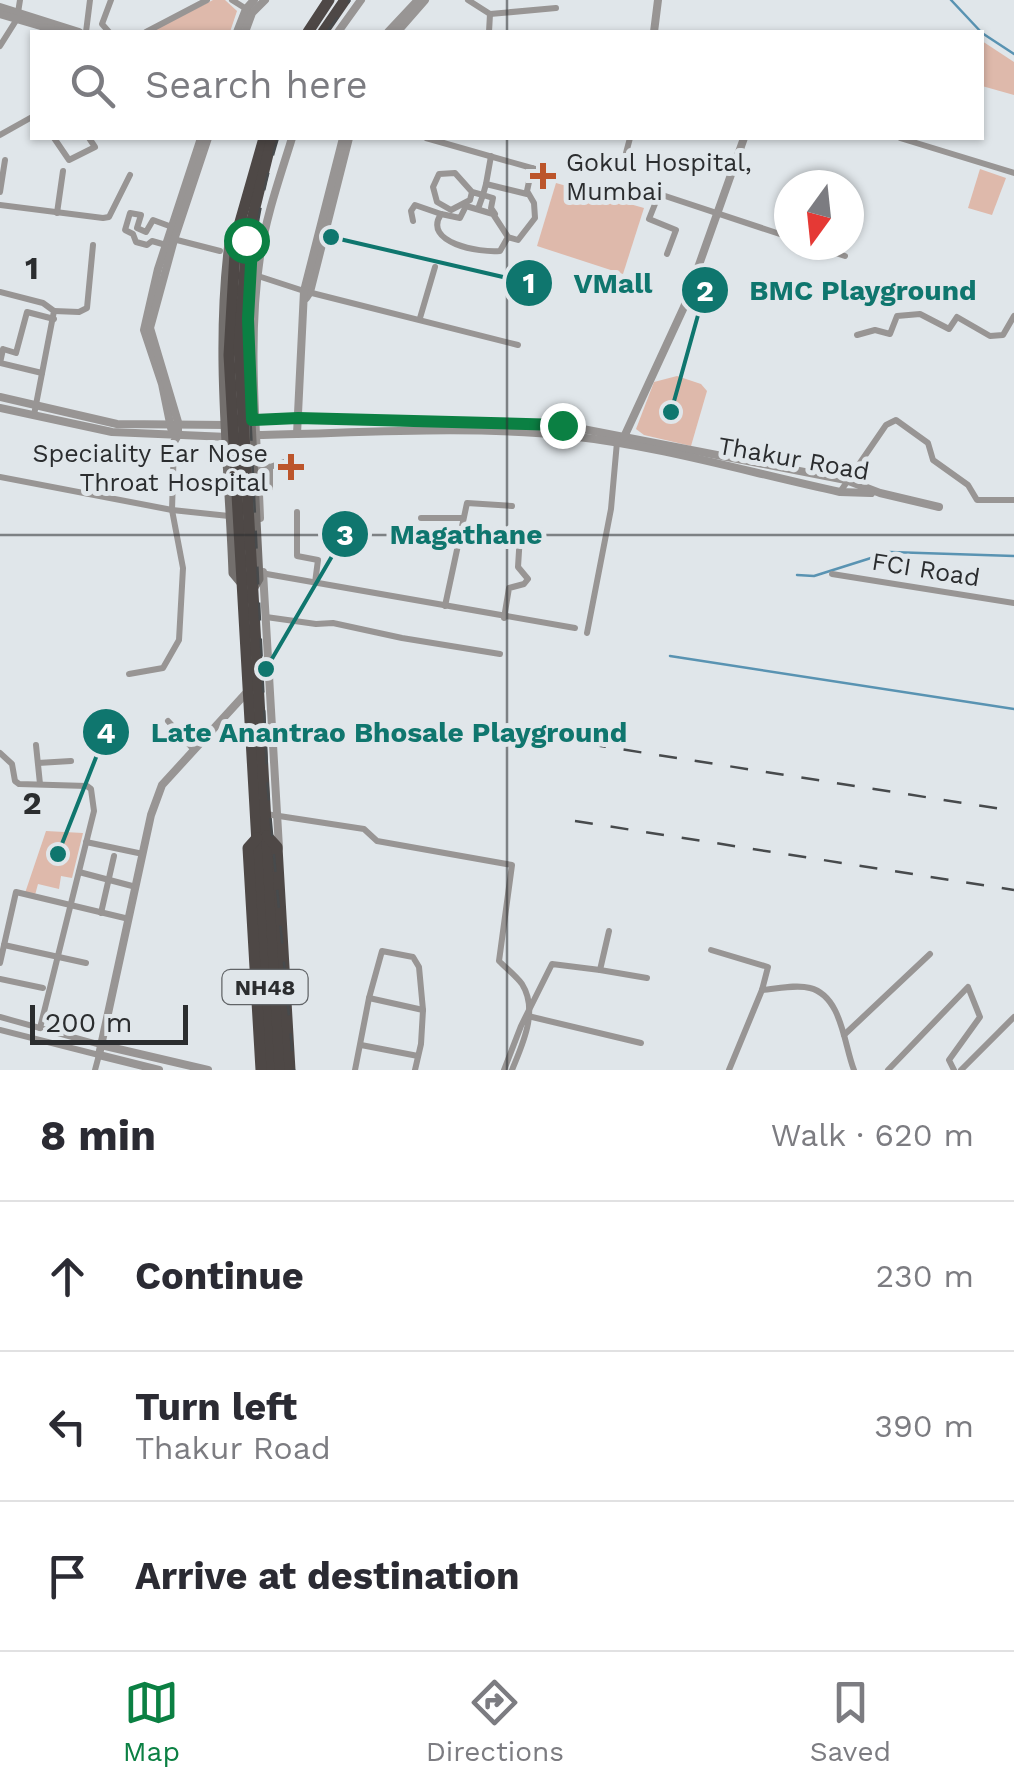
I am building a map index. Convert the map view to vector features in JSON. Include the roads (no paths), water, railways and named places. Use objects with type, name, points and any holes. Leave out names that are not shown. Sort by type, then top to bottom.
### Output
[{"type":"highway","points":[[315,29],[326,0]]},
{"type":"highway","points":[[315,29],[345,0]]},
{"type":"highway","name":"NH48","points":[[262,837],[271,815],[229,370],[229,321],[264,140]]},
{"type":"highway","name":"NH48","points":[[270,1070],[266,903],[248,691],[252,589],[258,571],[239,346],[242,238],[271,140]]},
{"type":"highway","points":[[246,1070],[261,1064],[248,848],[262,837],[277,847],[288,1066]]},
{"type":"highway","name":"NH48","points":[[266,903],[288,1066]]},
{"type":"main road","points":[[252,589],[234,573],[223,426],[222,302],[229,243],[242,238],[252,246],[248,333],[256,435],[258,571]]},
{"type":"street","points":[[0,46],[17,16],[20,0]]},
{"type":"street","points":[[83,30],[90,0]]},
{"type":"street","points":[[107,30],[102,24],[111,0]]},
{"type":"street","points":[[150,30],[207,0]]},
{"type":"street","points":[[232,0],[252,7]]},
{"type":"street","points":[[240,0],[252,7]]},
{"type":"street","points":[[238,30],[252,7],[265,0]]},
{"type":"street","points":[[339,30],[361,0]]},
{"type":"street","points":[[390,30],[418,0]]},
{"type":"street","points":[[398,30],[426,0]]},
{"type":"street","points":[[468,0],[490,14],[556,8]]},
{"type":"street","points":[[654,30],[658,0]]},
{"type":"street","points":[[0,11],[75,30]]},
{"type":"street","points":[[489,30],[490,14]]},
{"type":"street","points":[[17,16],[56,30]]},
{"type":"street","points":[[0,135],[30,118]]},
{"type":"street","points":[[55,140],[69,160],[94,147],[90,140]]},
{"type":"street","points":[[128,674],[163,668],[179,640],[183,568],[172,510],[175,432],[147,328],[170,241],[204,140]]},
{"type":"street","points":[[255,420],[258,276],[264,234],[291,140]]},
{"type":"street","points":[[297,434],[300,332],[306,294],[345,140]]},
{"type":"street","points":[[433,140],[553,174]]},
{"type":"street","points":[[626,152],[629,140]]},
{"type":"street","points":[[587,633],[620,440],[684,307],[743,140]]},
{"type":"street","points":[[907,140],[1014,173]]},
{"type":"street","points":[[478,209],[495,157]]},
{"type":"street","points":[[0,192],[5,160]]},
{"type":"street","points":[[527,194],[532,168]]},
{"type":"street","points":[[58,213],[64,171]]},
{"type":"street","points":[[441,214],[436,230],[448,241],[495,252],[503,247],[507,234],[492,210],[493,198],[472,192],[451,171],[439,174],[434,187],[437,202],[450,210],[470,200],[472,192]]},
{"type":"street","points":[[0,205],[94,219],[108,216],[130,175]]},
{"type":"street","points":[[413,221],[410,211],[414,206],[460,218],[464,207],[478,209],[492,214],[507,234],[518,240],[535,218],[534,203],[527,194],[486,184]]},
{"type":"street","points":[[170,241],[189,188]]},
{"type":"street","points":[[641,188],[774,232]]},
{"type":"street","points":[[659,194],[649,218],[676,230],[666,254]]},
{"type":"street","points":[[172,227],[153,220],[146,232],[138,228],[141,215],[130,213],[125,230],[136,242],[147,246],[152,241],[170,241],[220,251]]},
{"type":"street","points":[[42,373],[0,363],[3,349],[16,353],[27,312],[54,315],[86,308],[93,245]]},
{"type":"street","points":[[420,318],[435,268]]},
{"type":"street","points":[[258,276],[306,294],[420,318],[518,345]]},
{"type":"street","points":[[0,292],[43,303],[54,315]]},
{"type":"street","points":[[857,335],[875,330],[890,334],[897,316],[914,313],[948,329],[957,317],[990,336],[1003,335],[1014,316]]},
{"type":"street","points":[[35,411],[54,315]]},
{"type":"street","name":"Thakur Road","points":[[0,397],[35,411]]},
{"type":"street","name":"Thakur Road","points":[[0,408],[224,437],[562,425],[703,457],[846,480],[880,493],[939,507]]},
{"type":"street","name":"Thakur Road","points":[[175,432],[298,418],[481,427]]},
{"type":"street","points":[[346,419],[347,433]]},
{"type":"street","points":[[840,492],[886,424],[896,420],[928,442],[933,460],[968,484],[974,497],[987,501],[1014,500]]},
{"type":"street","points":[[256,435],[258,571],[575,628]]},
{"type":"street","name":"Thakur Road","points":[[703,457],[840,492],[880,493]]},
{"type":"street","points":[[258,464],[270,466],[287,461]]},
{"type":"street","points":[[259,490],[270,488],[270,466]]},
{"type":"street","points":[[0,478],[172,510],[229,516]]},
{"type":"street","points":[[445,606],[468,503],[512,506]]},
{"type":"street","points":[[297,512],[296,556],[318,560],[316,583]]},
{"type":"street","points":[[421,518],[463,518]]},
{"type":"street","points":[[504,618],[509,588],[528,579],[518,566],[520,535]]},
{"type":"street","name":"FCI Road","points":[[832,574],[1014,603]]},
{"type":"street","points":[[252,589],[266,618],[271,815],[288,1066]]},
{"type":"street","points":[[266,618],[334,623],[500,654]]},
{"type":"street","points":[[95,1070],[151,815],[162,785],[248,691]]},
{"type":"street","points":[[168,721],[194,750]]},
{"type":"street","points":[[36,745],[40,784]]},
{"type":"street","points":[[0,753],[12,764],[16,782],[90,786],[94,811],[40,1028]]},
{"type":"street","points":[[38,763],[72,761]]},
{"type":"street","points":[[271,815],[364,828],[378,842],[512,864],[499,961],[522,985],[528,1016]]},
{"type":"street","points":[[86,842],[143,854]]},
{"type":"street","points":[[101,913],[114,856]]},
{"type":"street","points":[[78,872],[136,887]]},
{"type":"street","points":[[0,963],[16,892],[129,919]]},
{"type":"street","points":[[600,970],[609,931]]},
{"type":"street","points":[[4,945],[86,963]]},
{"type":"street","points":[[712,950],[768,966],[762,990],[729,1064]]},
{"type":"street","points":[[356,1070],[382,951],[413,957],[420,967],[423,1010],[415,1070]]},
{"type":"street","points":[[843,1036],[930,954]]},
{"type":"street","points":[[512,1070],[528,1016],[552,964],[648,978]]},
{"type":"street","points":[[0,979],[43,988]]},
{"type":"street","points":[[888,1070],[968,987],[980,1017],[949,1060],[958,1070],[1014,1018]]},
{"type":"street","points":[[762,990],[812,988],[827,998],[838,1016],[854,1070]]},
{"type":"street","points":[[369,998],[423,1010]]},
{"type":"street","points":[[528,1016],[641,1042]]},
{"type":"street","points":[[0,1018],[208,1070]]},
{"type":"street","points":[[0,1030],[159,1070]]},
{"type":"street","points":[[504,1070],[522,1034]]},
{"type":"street","points":[[360,1045],[418,1056]]},
{"type":"waterway","points":[[951,0],[979,30]]},
{"type":"waterway","points":[[984,34],[1014,54]]},
{"type":"waterway","points":[[797,575],[814,576],[890,552],[1014,556]]},
{"type":"waterway","points":[[670,656],[1014,709]]},
{"type":"railway","points":[[328,30],[350,0]]},
{"type":"railway","points":[[277,140],[256,231],[246,326],[268,791],[294,1070]]},
{"type":"railway","points":[[588,744],[1014,811]]},
{"type":"railway","points":[[575,821],[1014,890]]},
{"type":"place","name":"Gokul Hospital, Mumbai","points":[[543,176]]},
{"type":"place","name":"VMall","points":[[331,237]]},
{"type":"place","name":"BMC Playground","points":[[671,412]]},
{"type":"place","name":"Speciality Ear Nose Throat Hospital","points":[[291,467]]},
{"type":"place","name":"Magathane","points":[[266,669]]},
{"type":"place","name":"Late Anantrao Bhosale Playground","points":[[58,854]]}]
